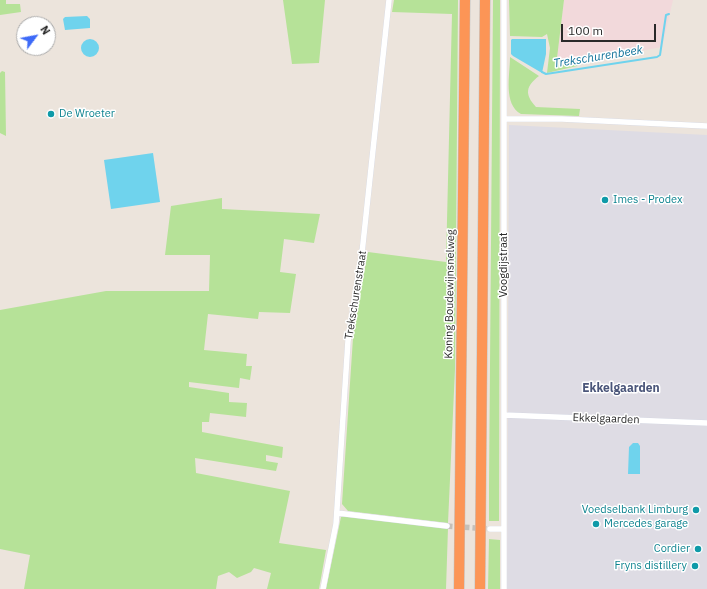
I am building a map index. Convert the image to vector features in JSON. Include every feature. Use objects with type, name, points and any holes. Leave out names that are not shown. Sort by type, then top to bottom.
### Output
[{"type":"highway","name":"Koning Boudewijnsnelweg","points":[[458,586],[466,0]]},
{"type":"highway","points":[[480,589],[485,0]]},
{"type":"street","name":"Trekschurenstraat","points":[[322,589],[331,550],[337,513],[348,341],[362,253],[389,0]]},
{"type":"street","name":"Voogdijstraat","points":[[504,0],[504,589]]},
{"type":"street","points":[[505,119],[562,119],[707,126]]},
{"type":"street","name":"Ekkelgaarden","points":[[504,415],[707,423]]},
{"type":"street","points":[[337,513],[446,526]]},
{"type":"street","points":[[490,529],[503,529]]},
{"type":"shaded area","points":[[564,0],[673,0],[662,47],[563,65],[557,58]]},
{"type":"shaded area","points":[[509,125],[707,135],[707,589],[507,589]]},
{"type":"green space","points":[[0,0],[6,0],[6,4],[20,4],[21,12],[0,15]]},
{"type":"green space","points":[[283,0],[325,0],[319,63],[292,64]]},
{"type":"green space","points":[[394,0],[458,0],[455,369],[448,523],[348,511],[342,504],[354,323],[368,252],[446,262],[452,14],[392,12]]},
{"type":"green space","points":[[493,0],[500,0],[499,521],[489,521]]},
{"type":"green space","points":[[509,0],[564,0],[557,58],[563,65],[578,62],[577,66],[547,73],[550,48],[547,34],[542,37],[510,36]]},
{"type":"green space","points":[[510,57],[539,76],[531,83],[528,90],[528,94],[536,107],[580,109],[579,116],[521,114],[515,109],[510,96],[509,88]]},
{"type":"green space","points":[[2,71],[5,72],[6,136],[0,133],[0,73]]},
{"type":"green space","points":[[222,198],[222,209],[320,214],[314,243],[284,239],[280,272],[296,274],[290,313],[259,312],[258,319],[208,314],[204,350],[247,354],[246,366],[252,366],[250,380],[240,378],[239,388],[189,382],[189,387],[229,393],[229,402],[247,403],[246,417],[210,413],[209,422],[202,422],[202,432],[283,447],[282,458],[266,455],[266,461],[278,463],[276,471],[195,458],[196,473],[290,491],[279,543],[326,550],[319,589],[267,589],[271,573],[254,568],[251,572],[237,578],[229,572],[218,576],[216,589],[24,589],[30,555],[0,549],[0,310],[106,291],[209,291],[210,255],[165,255],[171,206]]},
{"type":"green space","points":[[344,516],[448,528],[446,589],[326,589],[341,517]]},
{"type":"green space","points":[[489,539],[500,540],[500,589],[488,589]]},
{"type":"water","points":[[87,16],[90,19],[90,28],[65,30],[63,19],[65,17]]},
{"type":"water","points":[[86,39],[94,39],[99,44],[97,55],[94,57],[86,57],[81,52],[81,44]]},
{"type":"water","points":[[512,39],[546,39],[546,54],[542,73],[511,54]]},
{"type":"water","points":[[153,153],[160,202],[111,209],[104,160]]},
{"type":"water","points":[[633,443],[638,443],[640,446],[640,474],[628,474],[629,447]]},
{"type":"waterway","name":"Trekschurenbeek","points":[[542,72],[546,74],[657,57],[660,55],[666,15],[669,14]]},
{"type":"tunnel","points":[[447,526],[490,529]]},
{"type":"place","name":"De Wroeter","points":[[51,114]]},
{"type":"place","name":"Imes - Prodex","points":[[605,200]]},
{"type":"place","name":"Voedselbank Limburg","points":[[696,510]]},
{"type":"place","name":"Mercedes garage","points":[[596,524]]},
{"type":"place","name":"Cordier","points":[[698,549]]},
{"type":"place","name":"Fryns distillery","points":[[695,566]]},
{"type":"district","name":"Ekkelgaarden","points":[[621,389]]}]
